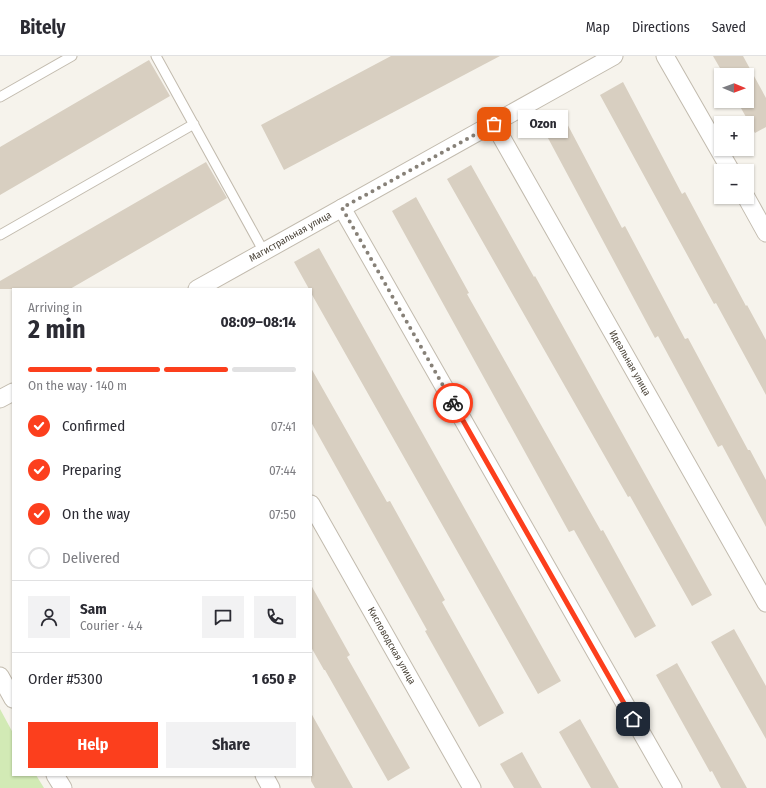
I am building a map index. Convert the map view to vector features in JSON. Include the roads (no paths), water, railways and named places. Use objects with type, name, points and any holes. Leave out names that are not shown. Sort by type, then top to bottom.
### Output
[{"type":"street","name":"Магистральная улица","points":[[199,288],[614,56]]},
{"type":"street","points":[[666,56],[727,164]]},
{"type":"street","name":"Идеальная улица","points":[[494,124],[766,603]]},
{"type":"street","points":[[750,204],[766,233]]},
{"type":"street","points":[[342,208],[672,788]]},
{"type":"street","points":[[0,399],[12,393]]},
{"type":"street","name":"Кисловодская улица","points":[[312,506],[472,788]]},
{"type":"street","points":[[0,676],[12,697]]},
{"type":"street","points":[[56,776],[63,788]]},
{"type":"street","points":[[265,776],[271,788]]},
{"type":"lane","points":[[0,97],[72,56]]},
{"type":"lane","points":[[156,56],[264,252]]},
{"type":"lane","points":[[0,235],[194,124]]},
{"type":"place","name":"Ozon","points":[[494,124]]}]
